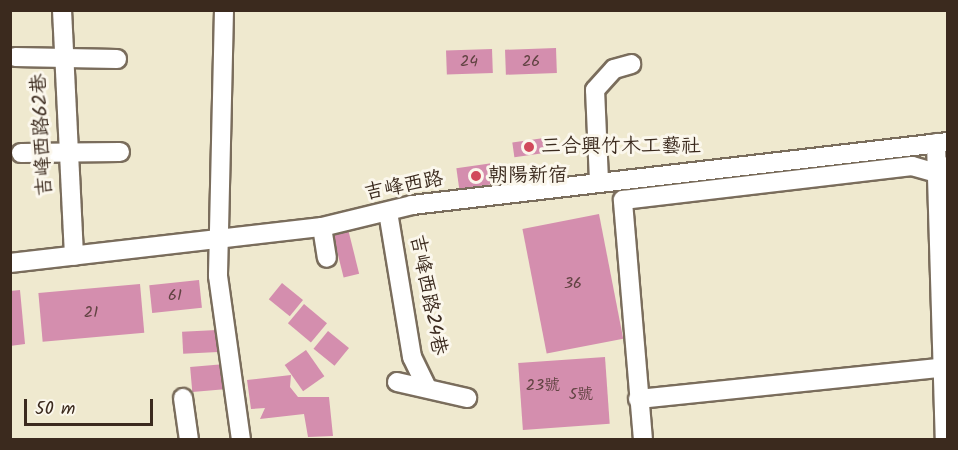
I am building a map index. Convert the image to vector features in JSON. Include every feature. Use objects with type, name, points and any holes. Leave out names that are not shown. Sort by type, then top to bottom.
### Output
[{"type":"street","name":"吉峰西路62巷","points":[[62,10],[61,58],[65,153],[74,256]]},
{"type":"street","points":[[224,10],[218,276],[241,440]]},
{"type":"street","points":[[15,57],[117,59]]},
{"type":"street","points":[[599,182],[595,90],[614,69],[630,64]]},
{"type":"street","points":[[942,143],[945,440]]},
{"type":"street","name":"吉峰西路","points":[[10,262],[219,242],[322,227],[388,212],[599,182],[942,143]]},
{"type":"street","points":[[21,153],[120,152]]},
{"type":"street","points":[[644,440],[638,399],[623,200],[912,166],[942,170]]},
{"type":"street","name":"吉峰西路24巷","points":[[388,212],[412,357],[426,386]]},
{"type":"street","points":[[322,227],[327,258]]},
{"type":"street","points":[[638,399],[945,367]]},
{"type":"street","points":[[397,382],[426,386],[467,398]]},
{"type":"street","points":[[183,398],[189,440]]},
{"type":"building","points":[[556,48],[557,73],[506,75],[505,50]]},
{"type":"building","points":[[492,49],[493,73],[447,75],[446,51]]},
{"type":"building","name":"三合興竹木工藝社","points":[[544,138],[546,153],[514,157],[512,142]]},
{"type":"building","name":"朝陽新宿","points":[[493,163],[496,184],[459,189],[456,168]]},
{"type":"building","points":[[599,214],[623,339],[547,354],[522,229]]},
{"type":"building","points":[[348,229],[359,274],[344,278],[332,233]]},
{"type":"building","points":[[199,280],[202,308],[152,313],[149,285]]},
{"type":"building","points":[[282,283],[303,300],[290,316],[269,299]]},
{"type":"building","points":[[140,284],[144,333],[43,342],[38,293]]},
{"type":"building","points":[[20,290],[25,344],[10,346],[10,291]]},
{"type":"building","points":[[304,304],[327,323],[311,342],[288,323]]},
{"type":"building","points":[[217,330],[218,352],[183,354],[182,332]]},
{"type":"building","points":[[328,331],[349,348],[335,366],[314,349]]},
{"type":"building","points":[[306,350],[324,376],[303,391],[285,365]]},
{"type":"building","points":[[605,357],[610,424],[523,430],[518,363]]},
{"type":"building","points":[[225,364],[227,389],[192,392],[190,367]]},
{"type":"building","points":[[291,375],[290,387],[298,397],[329,397],[333,436],[308,437],[304,414],[260,419],[265,408],[251,409],[247,380]]},
{"type":"place","name":"三合興竹木工藝社","points":[[529,147]]},
{"type":"place","name":"朝陽新宿","points":[[476,176]]}]
